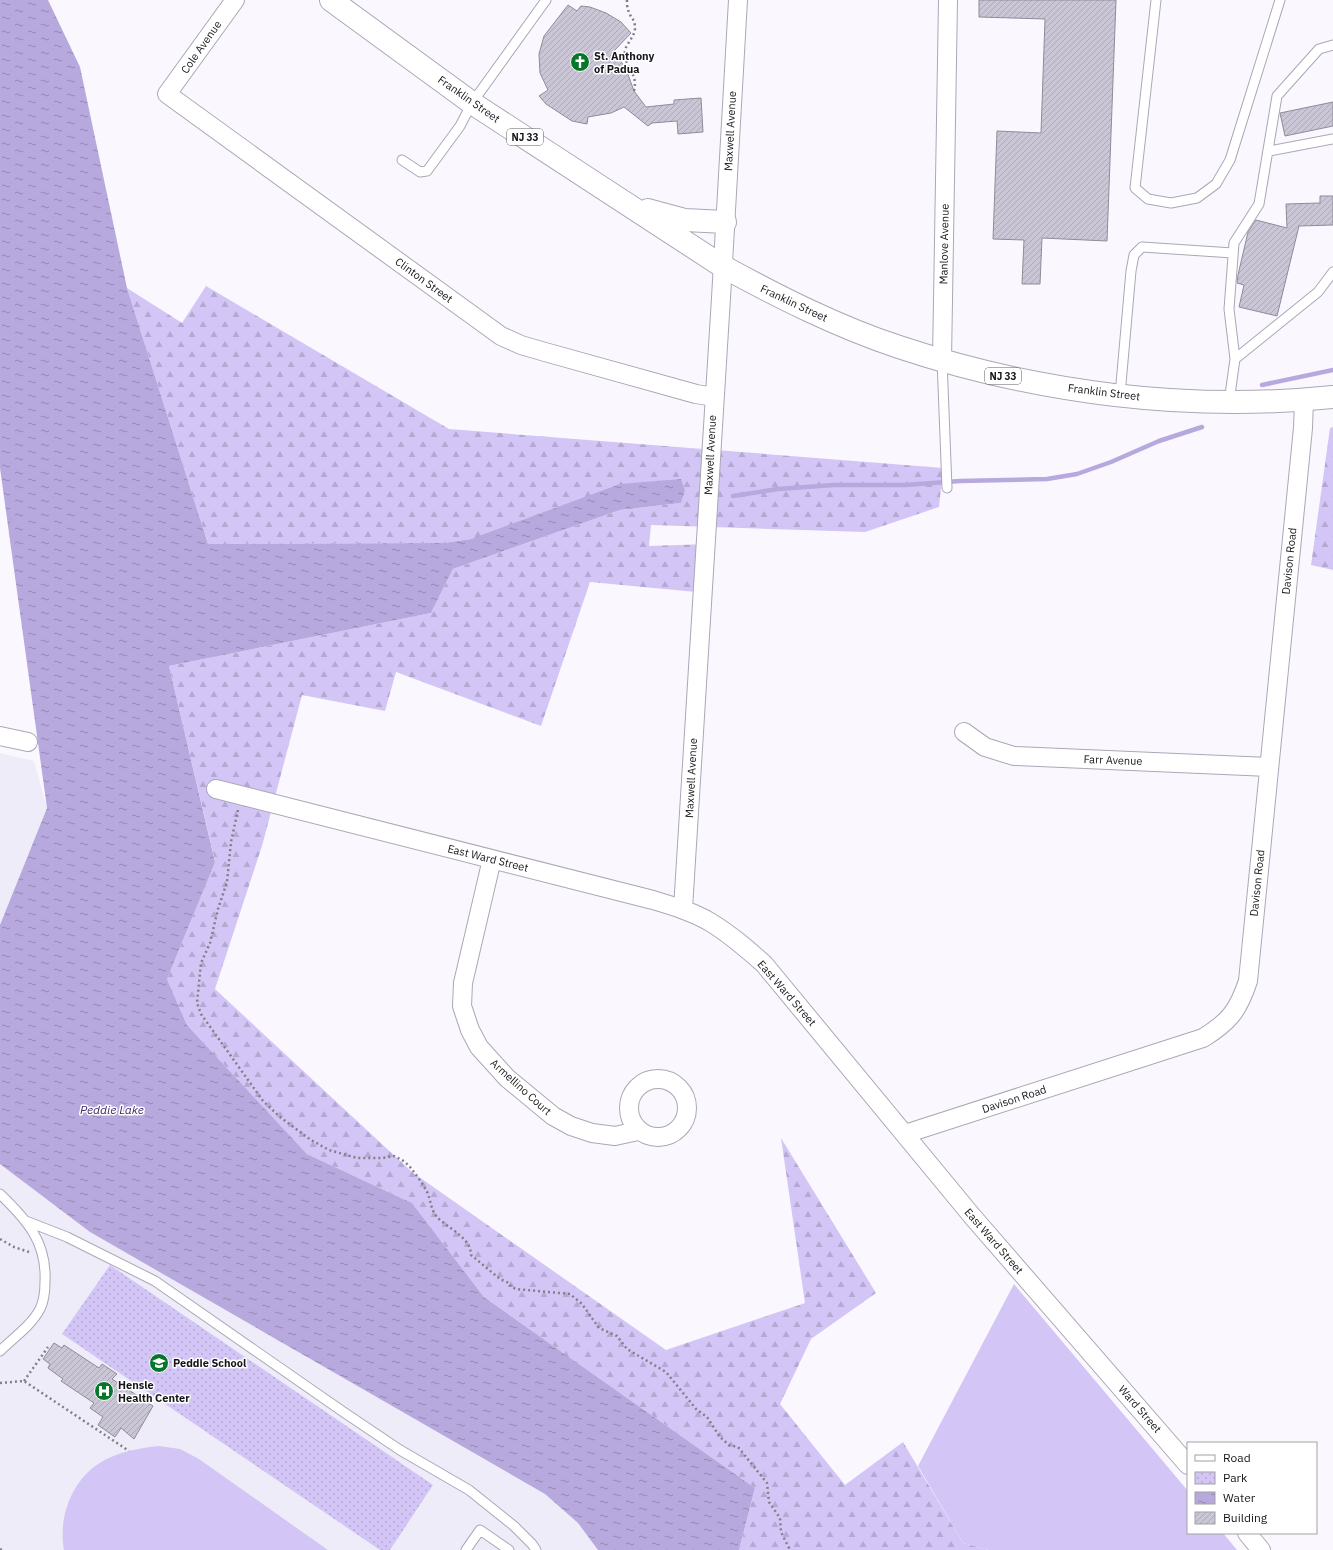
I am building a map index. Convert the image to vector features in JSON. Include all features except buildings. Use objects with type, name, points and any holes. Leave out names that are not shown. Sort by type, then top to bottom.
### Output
[{"type":"main road","name":"Franklin Street","points":[[331,0],[472,102],[722,266],[765,290],[898,347],[994,374],[1059,387],[1120,395],[1177,400],[1229,402],[1304,400],[1333,397]]},
{"type":"main road","points":[[630,206],[685,220],[725,222]]},
{"type":"street","name":"Cole Avenue","points":[[167,94],[235,0]]},
{"type":"street","name":"Maxwell Avenue","points":[[683,909],[738,0]]},
{"type":"street","name":"Manlove Avenue","points":[[942,360],[948,0]]},
{"type":"street","name":"Clinton Street","points":[[167,94],[501,336],[521,345],[545,352],[696,394],[714,397]]},
{"type":"street","name":"Davison Road","points":[[905,1134],[1203,1038],[1219,1029],[1232,1015],[1242,999],[1248,981],[1303,428],[1304,400]]},
{"type":"street","name":"Farr Avenue","points":[[964,732],[985,747],[1014,756],[1050,759],[1182,762],[1269,767]]},
{"type":"street","points":[[0,736],[28,742]]},
{"type":"street","name":"East Ward Street","points":[[216,788],[241,796],[653,900],[683,909],[710,922],[735,939],[764,964],[977,1222],[1092,1354]]},
{"type":"street","name":"Armellino Court","points":[[492,859],[463,984],[462,1006],[470,1030],[479,1047],[513,1083],[553,1116],[571,1126],[592,1133],[615,1136],[638,1131]]},
{"type":"street","name":"Ward Street","points":[[1092,1354],[1187,1464]]},
{"type":"street","points":[[1248,1534],[1261,1550]]},
{"type":"lane","points":[[402,160],[420,172],[427,171],[460,126],[472,102],[546,0]]},
{"type":"lane","points":[[1156,0],[1135,188],[1148,199],[1171,203],[1197,198],[1216,184],[1230,160],[1280,0]]},
{"type":"lane","points":[[1229,402],[1235,359],[1229,309],[1234,243],[1259,204],[1277,96],[1319,49],[1333,45]]},
{"type":"lane","points":[[1268,151],[1333,139]]},
{"type":"lane","points":[[1120,395],[1128,293],[1134,255],[1142,248],[1233,253]]},
{"type":"lane","points":[[1235,359],[1318,292],[1333,272]]},
{"type":"lane","name":"Manlove Avenue","points":[[942,360],[948,488]]},
{"type":"lane","points":[[0,1194],[32,1228],[43,1256],[46,1276],[45,1292],[40,1309],[30,1322],[0,1351]]},
{"type":"lane","points":[[26,1221],[67,1237],[155,1281],[400,1450],[469,1490],[514,1526],[536,1550]]},
{"type":"lane","points":[[466,1550],[480,1530],[509,1550]]},
{"type":"path","points":[[626,0],[628,10],[635,21],[635,29],[631,41],[625,49],[625,55],[630,70],[635,76],[636,84],[634,91]]},
{"type":"path","points":[[241,796],[230,842],[227,882],[210,943],[201,963],[197,1002],[201,1014],[211,1030],[263,1101],[294,1128],[329,1150],[357,1158],[369,1159],[394,1156],[407,1164],[427,1192],[432,1209],[443,1224],[457,1233],[471,1250],[471,1254],[495,1275],[516,1289],[570,1294],[582,1304],[599,1328],[617,1336],[627,1349],[666,1372],[696,1409],[707,1417],[720,1437],[729,1445],[738,1447],[767,1483],[769,1502],[780,1518],[781,1532],[790,1550]]},
{"type":"path","points":[[0,1238],[14,1247],[43,1256]]},
{"type":"path","points":[[24,1381],[48,1346]]},
{"type":"path","points":[[0,1383],[24,1381],[128,1451]]},
{"type":"shaded area","points":[[0,753],[34,761],[47,808],[0,925]]},
{"type":"shaded area","name":"Peddie School","points":[[0,1164],[90,1232],[545,1494],[578,1523],[598,1550],[0,1550]]},
{"type":"green space","points":[[206,286],[449,429],[943,468],[939,507],[865,532],[651,525],[649,546],[708,544],[707,593],[590,582],[541,726],[396,672],[385,711],[302,695],[262,846],[215,989],[412,1172],[666,1350],[805,1303],[781,1138],[876,1293],[811,1339],[780,1404],[845,1485],[903,1442],[963,1543],[989,1550],[739,1550],[755,1488],[484,1297],[412,1203],[307,1154],[187,1025],[167,979],[215,861],[169,666],[431,613],[453,569],[620,510],[681,503],[685,491],[471,539],[444,543],[208,544],[127,288],[182,323]]},
{"type":"green space","points":[[1333,427],[1333,570],[1311,565],[1330,428]]},
{"type":"green space","points":[[110,1265],[433,1485],[390,1550],[380,1550],[62,1334]]},
{"type":"green space","points":[[1014,1284],[1187,1490],[1187,1534],[1224,1534],[1237,1550],[989,1550],[963,1543],[918,1466]]},
{"type":"green space","points":[[159,1446],[180,1449],[199,1459],[328,1550],[64,1550],[63,1526],[65,1514],[74,1491],[80,1481],[98,1464],[112,1456],[136,1449]]},
{"type":"water","name":"Peddie Lake","points":[[0,0],[48,0],[80,67],[127,288],[208,544],[444,543],[471,539],[620,484],[681,479],[685,491],[681,503],[620,510],[453,569],[431,613],[169,666],[215,862],[167,979],[187,1025],[307,1154],[412,1203],[484,1297],[755,1488],[739,1550],[598,1550],[578,1523],[545,1494],[90,1232],[0,1164],[0,925],[47,808],[0,468]]},
{"type":"waterway","points":[[1262,385],[1333,370]]},
{"type":"waterway","points":[[733,496],[778,489],[834,485],[905,485],[960,481],[1047,479],[1077,474],[1111,462],[1159,441],[1202,427]]},
{"type":"place","name":"St. Anthony of Padua","points":[[580,62]]},
{"type":"place","name":"Peddie School","points":[[159,1363]]},
{"type":"place","name":"Hensle Health Center","points":[[104,1391]]}]
